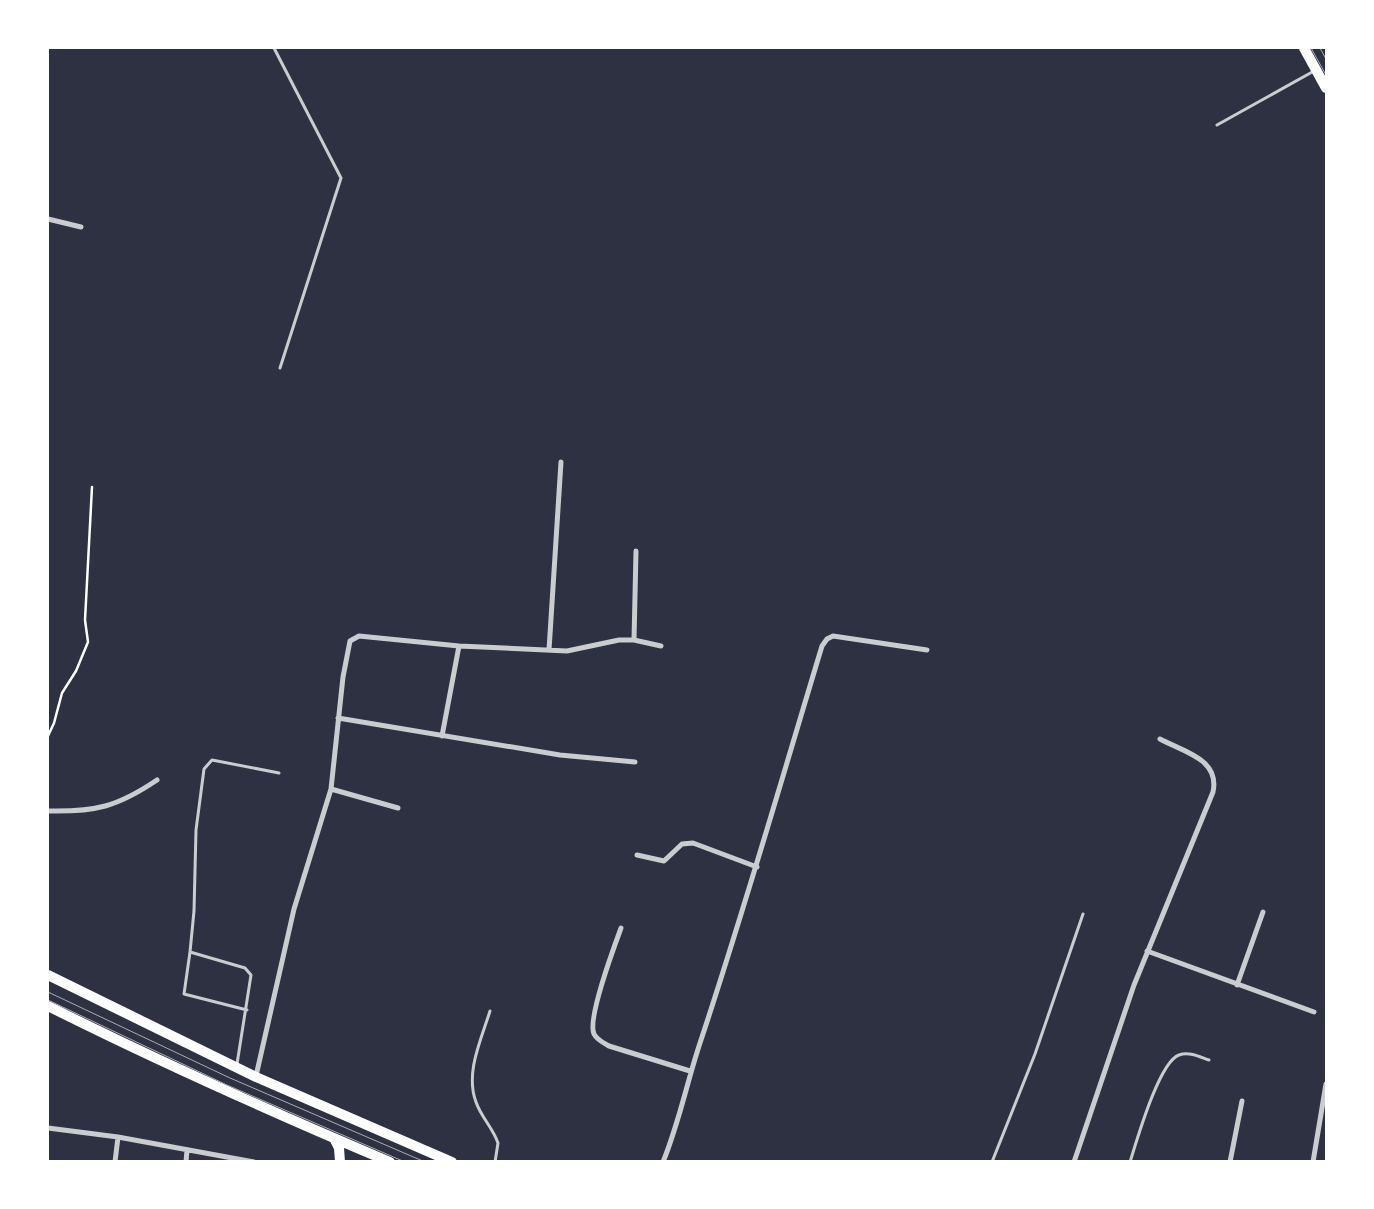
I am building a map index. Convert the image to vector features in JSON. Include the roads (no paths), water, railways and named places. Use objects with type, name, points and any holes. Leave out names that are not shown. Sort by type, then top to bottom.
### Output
[{"type":"highway","points":[[1304,48],[1326,88]]},
{"type":"highway","points":[[48,975],[256,1077],[452,1162]]},
{"type":"highway","points":[[48,1006],[142,1053],[390,1162]]},
{"type":"highway","points":[[334,1138],[339,1148],[340,1162]]},
{"type":"street","points":[[48,219],[81,227]]},
{"type":"street","points":[[549,650],[561,462]]},
{"type":"street","points":[[634,640],[636,551]]},
{"type":"street","points":[[663,1162],[672,1141],[690,1071],[757,867],[820,654],[827,639],[833,636],[927,650]]},
{"type":"street","points":[[256,1077],[298,893],[331,789],[338,718],[350,642],[355,637],[459,646],[549,650],[583,649],[610,641],[634,640],[661,646]]},
{"type":"street","points":[[442,736],[459,646]]},
{"type":"street","points":[[338,718],[560,755],[635,762]]},
{"type":"street","points":[[1074,1162],[1147,951],[1213,792],[1215,781],[1213,771],[1206,762],[1160,739]]},
{"type":"street","points":[[48,811],[99,809],[114,805],[157,780]]},
{"type":"street","points":[[331,789],[398,808]]},
{"type":"street","points":[[637,856],[664,861],[682,844],[693,843],[757,867]]},
{"type":"street","points":[[1238,985],[1263,912]]},
{"type":"street","points":[[621,928],[596,1007],[594,1034],[609,1046],[690,1071]]},
{"type":"street","points":[[1147,951],[1314,1012]]},
{"type":"street","points":[[1314,1162],[1326,1084]]},
{"type":"street","points":[[1230,1162],[1242,1102]]},
{"type":"street","points":[[48,1128],[118,1138],[254,1162]]},
{"type":"street","points":[[114,1162],[118,1138]]},
{"type":"street","points":[[186,1162],[187,1150]]},
{"type":"lane","points":[[274,48],[342,178],[280,368]]},
{"type":"lane","points":[[1218,125],[1316,70]]},
{"type":"lane","points":[[247,1010],[184,994],[194,911],[196,830],[205,766],[212,760],[280,773]]},
{"type":"lane","points":[[992,1162],[1035,1054],[1083,914]]},
{"type":"lane","points":[[190,952],[220,959],[248,971],[251,977],[236,1067]]},
{"type":"lane","points":[[490,1011],[474,1064],[472,1081],[476,1102],[498,1143],[495,1162]]},
{"type":"lane","points":[[1130,1162],[1147,1110],[1169,1062],[1178,1055],[1187,1053],[1209,1060]]},
{"type":"tram line","points":[[1311,48],[1326,75]]},
{"type":"tram line","points":[[1320,48],[1326,59]]},
{"type":"tram line","points":[[48,992],[230,1078],[425,1162]]},
{"type":"tram line","points":[[48,1000],[227,1085],[405,1162]]}]
